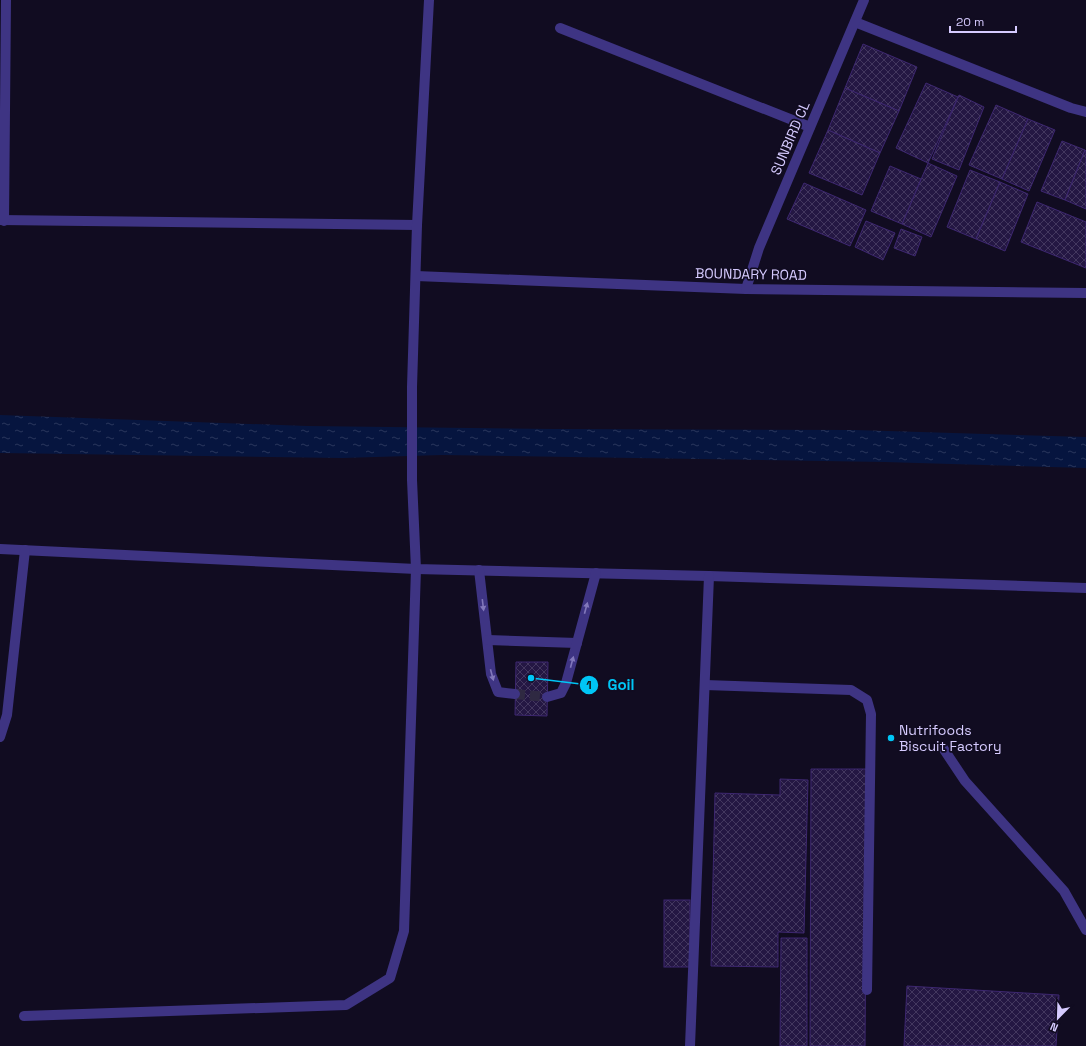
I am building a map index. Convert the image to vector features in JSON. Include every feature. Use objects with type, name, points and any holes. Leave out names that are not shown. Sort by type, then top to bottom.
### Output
[{"type":"street","points":[[6,0],[2,220],[417,225]]},
{"type":"street","points":[[24,1016],[346,1005],[390,978],[404,931],[416,569],[412,480],[412,387],[417,225],[429,0]]},
{"type":"street","name":"SUNBIRD CL","points":[[746,289],[759,248],[864,0]]},
{"type":"street","points":[[855,22],[1071,108],[1086,112]]},
{"type":"street","points":[[560,28],[810,127]]},
{"type":"street","name":"BOUNDARY ROAD","points":[[416,276],[746,289],[1086,293]]},
{"type":"street","points":[[0,549],[416,569],[709,576],[1086,588]]},
{"type":"street","points":[[0,738],[7,715],[25,550]]},
{"type":"street","points":[[479,570],[491,674],[498,692],[515,694]]},
{"type":"street","points":[[547,697],[561,693],[566,683],[596,573]]},
{"type":"street","points":[[690,1046],[709,576]]},
{"type":"street","points":[[488,640],[577,643]]},
{"type":"street","points":[[705,685],[851,690],[867,700],[871,714],[867,990]]},
{"type":"street","points":[[943,748],[965,781],[1064,891],[1086,930]]},
{"type":"water","points":[[0,415],[307,426],[855,430],[1086,437],[1086,468],[885,462],[442,455],[342,458],[0,453]]},
{"type":"building","points":[[863,44],[917,67],[899,111],[845,88]]},
{"type":"building","points":[[926,83],[958,97],[928,163],[896,148]]},
{"type":"building","points":[[845,88],[899,111],[880,153],[828,130]]},
{"type":"building","points":[[959,95],[984,107],[959,170],[932,159]]},
{"type":"building","points":[[996,105],[1028,119],[1002,179],[969,165]]},
{"type":"building","points":[[1028,119],[1055,130],[1029,191],[1002,179]]},
{"type":"building","points":[[828,130],[880,153],[862,195],[809,173]]},
{"type":"building","points":[[1062,141],[1085,150],[1065,200],[1041,191]]},
{"type":"building","points":[[1085,150],[1086,151],[1086,209],[1065,200]]},
{"type":"building","points":[[928,163],[957,176],[931,237],[902,224]]},
{"type":"building","points":[[890,166],[921,179],[902,224],[871,211]]},
{"type":"building","points":[[970,170],[1000,182],[976,239],[947,227]]},
{"type":"building","points":[[1000,182],[1028,194],[1005,251],[976,239]]},
{"type":"building","points":[[804,183],[866,210],[850,246],[787,219]]},
{"type":"building","points":[[1037,202],[1086,222],[1086,268],[1021,242]]},
{"type":"building","points":[[866,221],[895,233],[883,260],[855,247]]},
{"type":"building","points":[[901,229],[922,237],[915,256],[894,248]]},
{"type":"building","points":[[516,662],[548,662],[547,716],[515,715]]},
{"type":"building","points":[[811,769],[867,769],[865,1046],[810,1046]]},
{"type":"building","points":[[780,779],[808,780],[804,933],[778,932],[778,967],[711,966],[715,793],[780,795]]},
{"type":"building","points":[[664,900],[690,900],[690,967],[664,967]]},
{"type":"building","points":[[781,938],[807,938],[807,1046],[780,1046]]},
{"type":"building","points":[[907,986],[1059,995],[1056,1046],[904,1046]]},
{"type":"tunnel","points":[[515,694],[547,697]]},
{"type":"place","name":"Goil","points":[[531,678]]},
{"type":"place","name":"Nutrifoods Biscuit Factory","points":[[891,738]]}]
